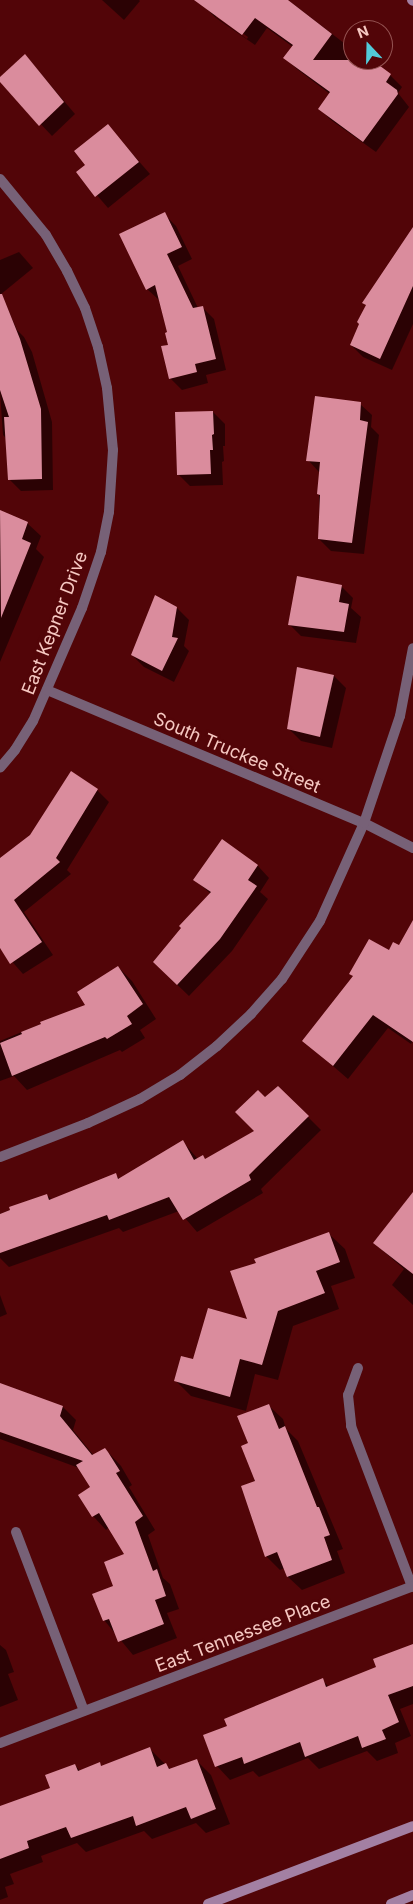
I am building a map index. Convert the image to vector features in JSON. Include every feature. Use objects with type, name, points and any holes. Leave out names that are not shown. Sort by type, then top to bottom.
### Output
[{"type":"main road","points":[[208,1904],[413,1826]]},
{"type":"main road","points":[[391,1904],[413,1896]]},
{"type":"street","name":"East Kepner Drive","points":[[0,178],[46,235],[67,271],[85,308],[98,348],[107,388],[113,450],[108,512],[100,552],[82,608],[47,690],[28,728],[0,768]]},
{"type":"street","points":[[0,1157],[88,1123],[140,1099],[180,1075],[217,1046],[251,1014],[282,979],[320,921],[364,823],[400,716],[413,648]]},
{"type":"street","name":"South Truckee Street","points":[[47,690],[364,823],[413,848]]},
{"type":"street","points":[[358,1368],[348,1395],[351,1426],[412,1586]]},
{"type":"street","points":[[16,1532],[84,1712]]},
{"type":"street","name":"East Tennessee Place","points":[[0,1743],[412,1586]]},
{"type":"building","points":[[194,0],[288,0],[332,34],[313,60],[343,60],[343,70],[386,70],[391,74],[386,82],[397,90],[398,94],[363,142],[318,109],[330,92],[283,58],[293,45],[255,18],[242,35]]},
{"type":"building","points":[[25,54],[64,102],[39,126],[0,82],[0,77]]},
{"type":"building","points":[[108,124],[139,162],[95,197],[76,172],[85,165],[74,151]]},
{"type":"building","points":[[165,212],[182,247],[167,254],[193,308],[203,306],[216,359],[195,364],[197,372],[169,379],[161,346],[168,345],[165,333],[167,332],[155,285],[146,290],[119,234]]},
{"type":"building","points":[[413,227],[413,286],[380,359],[350,345],[359,324],[357,322],[366,305],[362,303]]},
{"type":"building","points":[[0,294],[2,294],[20,339],[41,409],[42,479],[8,480],[4,417],[9,417],[0,390]]},
{"type":"building","points":[[315,396],[361,402],[360,420],[368,422],[352,543],[318,539],[320,495],[317,494],[320,462],[306,461]]},
{"type":"building","points":[[213,411],[213,450],[210,450],[211,474],[177,475],[175,412]]},
{"type":"building","points":[[0,510],[28,522],[22,539],[31,543],[1,618]]},
{"type":"building","points":[[297,576],[342,585],[339,602],[349,604],[344,632],[288,625]]},
{"type":"building","points":[[155,595],[177,607],[172,637],[178,638],[162,671],[131,655]]},
{"type":"building","points":[[297,667],[334,675],[320,737],[287,729]]},
{"type":"building","points":[[71,771],[98,789],[56,858],[60,862],[14,900],[42,942],[10,964],[0,948],[0,858],[30,835]]},
{"type":"building","points":[[222,839],[258,865],[248,880],[257,886],[220,939],[177,985],[153,962],[181,928],[179,926],[211,892],[193,880]]},
{"type":"building","points":[[413,920],[413,1042],[373,1015],[333,1066],[302,1041],[353,976],[349,974],[369,939],[389,950],[393,942],[399,945]]},
{"type":"building","points":[[118,966],[143,1004],[127,1016],[132,1024],[107,1039],[105,1037],[12,1076],[0,1043],[22,1034],[21,1032],[41,1024],[40,1022],[85,1005],[77,992]]},
{"type":"building","points":[[278,1086],[309,1116],[249,1175],[251,1180],[183,1220],[169,1197],[109,1220],[107,1215],[0,1253],[0,1214],[10,1210],[9,1207],[47,1194],[49,1200],[116,1173],[118,1179],[183,1140],[194,1160],[203,1155],[205,1159],[254,1131],[235,1112],[258,1090],[265,1097]]},
{"type":"building","points":[[413,1192],[413,1274],[373,1243]]},
{"type":"building","points":[[329,1232],[340,1262],[316,1271],[325,1293],[278,1311],[262,1365],[240,1359],[230,1397],[174,1381],[181,1356],[193,1359],[208,1308],[247,1319],[230,1271],[256,1263],[254,1259]]},
{"type":"building","points":[[0,1383],[63,1406],[60,1416],[92,1455],[105,1448],[108,1452],[120,1471],[116,1473],[143,1516],[135,1522],[153,1571],[157,1569],[166,1596],[155,1600],[164,1624],[118,1642],[109,1619],[103,1621],[92,1594],[113,1586],[104,1562],[124,1554],[99,1513],[92,1517],[78,1495],[90,1487],[76,1465],[83,1461],[0,1432]]},
{"type":"building","points":[[269,1404],[279,1429],[285,1426],[330,1535],[324,1537],[332,1560],[287,1577],[277,1552],[265,1557],[241,1486],[255,1481],[241,1446],[248,1443],[237,1416]]},
{"type":"building","points":[[413,1644],[413,1686],[388,1695],[399,1722],[382,1730],[386,1739],[362,1748],[358,1736],[305,1757],[300,1742],[244,1764],[242,1757],[215,1767],[203,1735],[227,1726],[224,1719],[323,1678],[326,1687],[376,1667],[373,1659]]},
{"type":"building","points":[[150,1747],[157,1767],[166,1763],[169,1769],[197,1759],[216,1809],[191,1819],[186,1807],[136,1826],[133,1816],[71,1838],[66,1827],[27,1841],[29,1848],[0,1859],[0,1806],[50,1788],[45,1775],[75,1764],[78,1771],[100,1762],[101,1766]]}]
